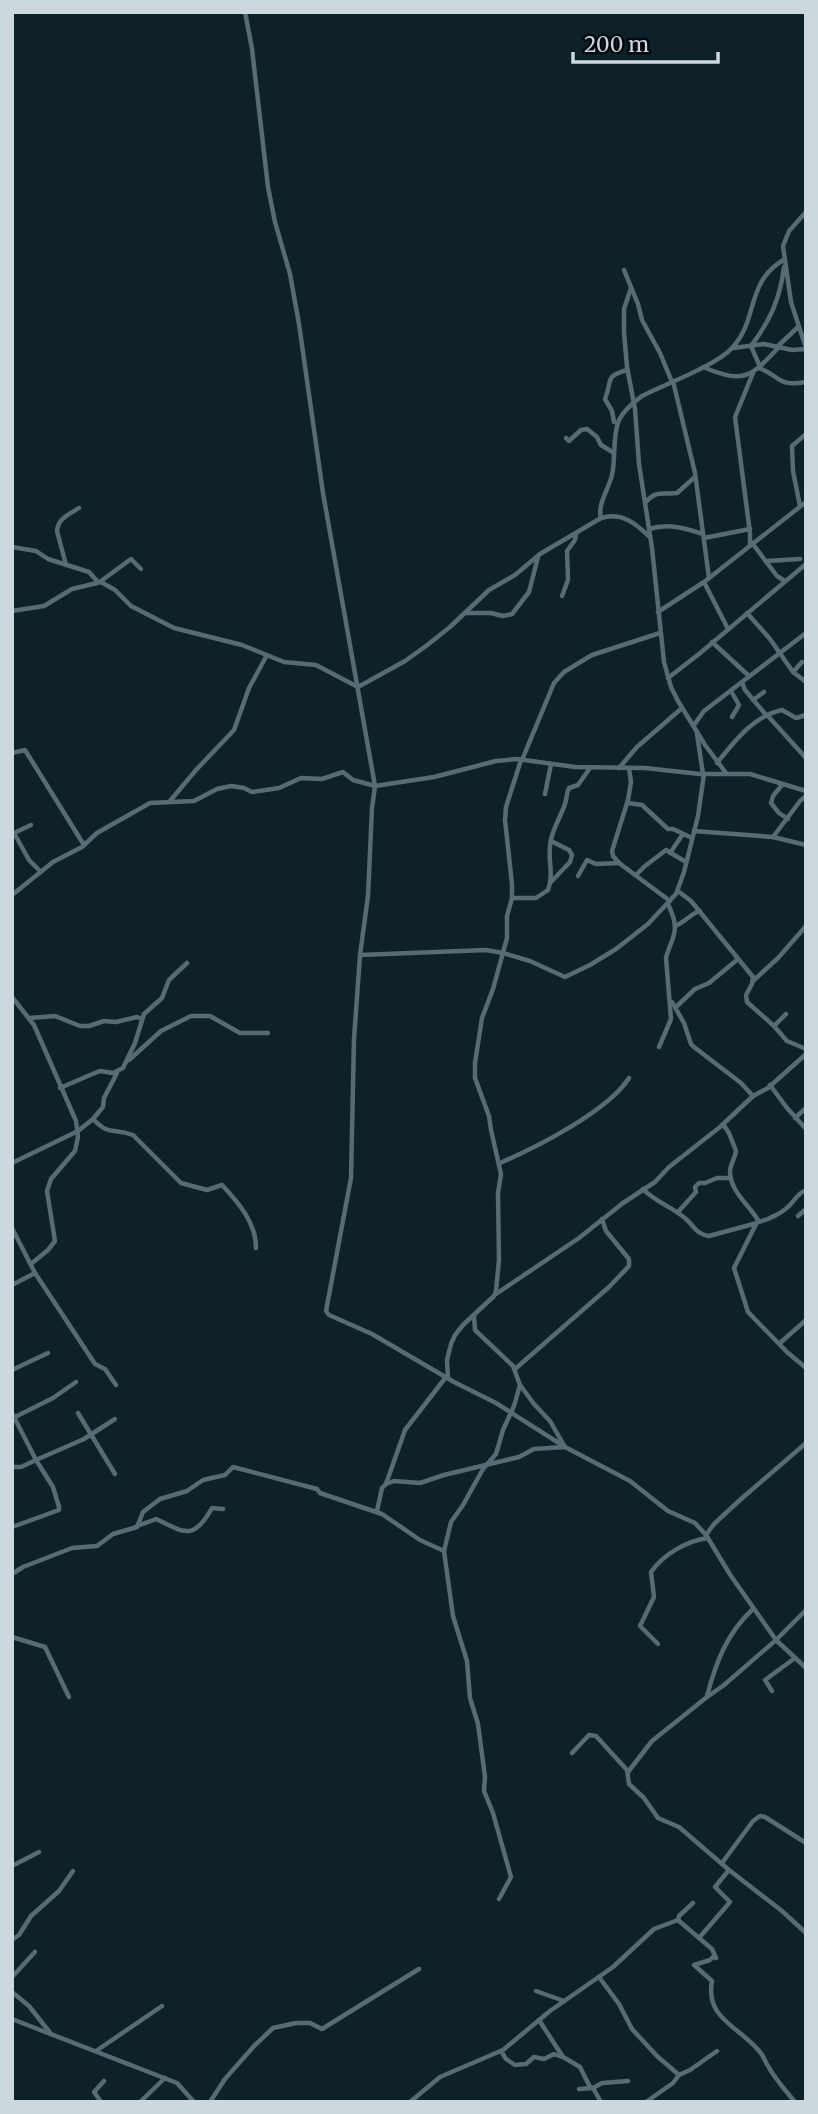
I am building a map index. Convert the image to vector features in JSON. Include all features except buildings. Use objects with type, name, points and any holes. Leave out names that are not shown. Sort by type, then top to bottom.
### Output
[{"type":"street","points":[[245,12],[253,49],[268,187],[299,324],[323,493],[375,786],[354,1040],[351,1178],[326,1311],[329,1315],[372,1334],[565,1447],[630,1481],[653,1496],[668,1511],[692,1521],[707,1536],[776,1640],[806,1668]]},
{"type":"street","points":[[601,518],[600,509],[610,485],[618,423],[634,402],[703,367],[733,348],[764,344],[806,348],[796,320],[783,246],[785,238],[806,212]]},
{"type":"street","points":[[751,346],[768,324],[781,287],[785,260]]},
{"type":"street","points":[[733,348],[745,328],[761,280],[785,260]]},
{"type":"street","points":[[624,270],[639,304],[642,320],[672,382],[696,476],[704,536],[706,581],[728,629]]},
{"type":"street","points":[[631,288],[625,303],[623,320],[627,370],[634,402],[639,464],[668,678],[682,708],[726,774]]},
{"type":"street","points":[[796,320],[805,322]]},
{"type":"street","points":[[703,367],[734,377],[747,376],[798,326]]},
{"type":"street","points":[[751,346],[759,367],[785,384],[806,382]]},
{"type":"street","points":[[614,422],[612,411],[605,399],[610,379],[612,375],[627,370]]},
{"type":"street","points":[[753,373],[735,417],[751,545],[777,576],[785,581]]},
{"type":"street","points":[[566,438],[569,441],[581,430],[587,429],[597,437],[601,445],[615,454]]},
{"type":"street","points":[[800,506],[793,471],[792,446],[806,434]]},
{"type":"street","points":[[645,503],[650,497],[662,492],[679,492],[696,476]]},
{"type":"street","points":[[658,611],[706,581],[806,502]]},
{"type":"street","points":[[66,565],[57,531],[58,525],[79,508]]},
{"type":"street","points":[[358,687],[439,637],[489,590],[515,575],[538,556],[601,518],[619,516],[635,524],[650,537]]},
{"type":"street","points":[[649,529],[662,525],[681,527],[704,536],[750,529]]},
{"type":"street","points":[[562,596],[568,580],[567,551],[575,540],[576,533]]},
{"type":"street","points":[[12,547],[34,550],[47,558],[89,572],[99,582],[115,590],[131,606],[174,628],[243,645],[284,662],[306,663],[324,668],[358,687]]},
{"type":"street","points":[[465,613],[503,616],[512,614],[529,592],[538,556]]},
{"type":"street","points":[[12,611],[44,606],[72,589],[99,582],[132,559],[141,569]]},
{"type":"street","points":[[765,561],[800,559]]},
{"type":"street","points":[[668,678],[806,564]]},
{"type":"street","points":[[747,613],[770,639],[793,672],[806,682]]},
{"type":"street","points":[[496,1294],[500,1163],[475,1071],[480,1026],[507,938],[507,916],[512,898],[506,807],[554,683],[564,671],[592,655],[660,633]]},
{"type":"street","points":[[360,955],[474,949],[503,953],[530,961],[565,977],[616,949],[648,924],[678,891],[698,816],[703,774],[695,728],[700,715],[806,634]]},
{"type":"street","points":[[712,642],[749,676]]},
{"type":"street","points":[[170,802],[182,785],[234,730],[249,688],[267,655]]},
{"type":"street","points":[[793,672],[802,662]]},
{"type":"street","points":[[743,682],[745,690],[753,700],[806,758]]},
{"type":"street","points":[[731,691],[739,705],[732,717]]},
{"type":"street","points":[[753,700],[764,692]]},
{"type":"street","points":[[619,768],[637,747],[682,708]]},
{"type":"street","points":[[717,763],[731,744],[767,715],[782,710],[796,718],[806,715]]},
{"type":"street","points":[[688,716],[700,715]]},
{"type":"street","points":[[12,753],[25,750],[84,845]]},
{"type":"street","points":[[12,895],[53,862],[148,804],[194,801],[220,788],[232,786],[252,792],[273,789],[301,778],[322,779],[343,772],[353,780],[375,786],[435,777],[496,761],[522,760],[590,768],[656,768],[703,774],[750,774],[806,793],[773,837]]},
{"type":"street","points":[[545,794],[551,764]]},
{"type":"street","points":[[551,883],[551,841],[554,827],[569,788],[578,785],[590,768]]},
{"type":"street","points":[[629,768],[631,782],[627,803],[611,850],[619,863],[669,902],[675,926],[666,958],[671,1019],[659,1047]]},
{"type":"street","points":[[782,785],[771,803],[788,819]]},
{"type":"street","points":[[627,803],[642,805],[668,829],[692,838]]},
{"type":"street","points":[[31,825],[14,833],[29,860],[41,872]]},
{"type":"street","points":[[694,831],[773,837],[806,845]]},
{"type":"street","points":[[670,853],[683,834]]},
{"type":"street","points":[[512,898],[536,898],[548,890],[570,862],[572,853],[551,841]]},
{"type":"street","points":[[636,875],[665,851],[686,862]]},
{"type":"street","points":[[578,876],[587,860],[596,864],[619,863]]},
{"type":"street","points":[[678,891],[700,911],[751,973],[754,981]]},
{"type":"street","points":[[675,926],[700,911]]},
{"type":"street","points":[[377,1511],[379,1494],[392,1471],[403,1435],[447,1378],[447,1360],[459,1329],[496,1294],[655,1182],[806,1052],[787,1041],[746,999],[746,995],[754,981],[806,926]]},
{"type":"street","points":[[676,1007],[695,989],[709,983],[738,959]]},
{"type":"street","points":[[126,1063],[145,1013],[162,998],[169,980],[187,963]]},
{"type":"street","points":[[12,997],[29,1018],[43,1043],[78,1130],[75,1151],[51,1179],[47,1191],[55,1241],[30,1264]]},
{"type":"street","points":[[670,1000],[684,1023],[691,1044],[741,1083],[753,1096]]},
{"type":"street","points":[[774,1026],[786,1014]]},
{"type":"street","points":[[29,1018],[55,1016],[80,1026],[89,1026],[104,1021],[142,1018]]},
{"type":"street","points":[[12,1163],[78,1130],[93,1119],[103,1107],[104,1098],[118,1072],[161,1031],[191,1016],[210,1016],[240,1033],[268,1033]]},
{"type":"street","points":[[60,1088],[100,1071],[118,1072]]},
{"type":"street","points":[[500,1163],[597,1110],[621,1091],[629,1078]]},
{"type":"street","points":[[770,1085],[806,1129]]},
{"type":"street","points":[[795,1118],[806,1108]]},
{"type":"street","points":[[93,1119],[103,1129],[122,1130],[132,1135],[181,1183],[207,1190],[222,1185],[251,1221],[256,1236],[256,1248]]},
{"type":"street","points":[[723,1124],[736,1151],[730,1167],[731,1178],[738,1195],[747,1203],[758,1222]]},
{"type":"street","points":[[678,1212],[696,1192],[695,1187],[699,1183],[717,1178],[731,1178]]},
{"type":"street","points":[[643,1189],[678,1212],[696,1231],[709,1236],[766,1220],[782,1211],[806,1190]]},
{"type":"street","points":[[798,1216],[806,1209]]},
{"type":"street","points":[[515,1369],[609,1287],[629,1266],[629,1259],[606,1231],[602,1219]]},
{"type":"street","points":[[758,1222],[734,1270],[748,1312],[806,1368]]},
{"type":"street","points":[[12,1228],[35,1273],[94,1364],[104,1369],[116,1385]]},
{"type":"street","points":[[12,1285],[35,1273]]},
{"type":"street","points":[[474,1316],[477,1332],[505,1356],[515,1369],[520,1385],[550,1421],[565,1447]]},
{"type":"street","points":[[780,1343],[806,1321]]},
{"type":"street","points":[[12,1370],[48,1353]]},
{"type":"street","points":[[12,1527],[58,1510],[59,1507],[53,1487],[13,1416],[53,1398],[76,1382]]},
{"type":"street","points":[[499,1899],[511,1877],[494,1814],[484,1791],[485,1777],[478,1724],[470,1698],[467,1661],[453,1616],[444,1551],[451,1522],[496,1454],[520,1385]]},
{"type":"street","points":[[78,1413],[116,1474]]},
{"type":"street","points":[[12,1467],[21,1467],[84,1439],[115,1419]]},
{"type":"street","points":[[658,1644],[640,1626],[654,1597],[651,1572],[658,1562],[692,1540],[707,1536],[714,1524],[806,1443]]},
{"type":"street","points":[[386,1485],[401,1481],[420,1483],[519,1457],[534,1449],[565,1447]]},
{"type":"street","points":[[137,1527],[143,1512],[160,1499],[187,1491],[203,1480],[225,1475],[233,1467],[317,1489],[320,1493],[377,1511],[420,1540],[444,1551]]},
{"type":"street","points":[[12,1574],[72,1548],[97,1546],[113,1534],[156,1520],[183,1532],[196,1528],[212,1508],[223,1509]]},
{"type":"street","points":[[707,1697],[724,1645],[753,1609]]},
{"type":"street","points":[[628,1772],[652,1741],[724,1685],[806,1610]]},
{"type":"street","points":[[12,1637],[45,1647],[69,1697]]},
{"type":"street","points":[[772,1691],[765,1680],[795,1658]]},
{"type":"street","points":[[572,1753],[593,1734],[628,1772],[629,1784],[644,1798],[655,1815],[662,1821],[679,1827],[806,1933]]},
{"type":"street","points":[[721,1864],[753,1821],[760,1816],[765,1816],[806,1843]]},
{"type":"street","points":[[12,1866],[39,1852]]},
{"type":"street","points":[[699,1938],[730,1902],[715,1887],[729,1870]]},
{"type":"street","points":[[12,1940],[73,1871]]},
{"type":"street","points":[[410,2102],[440,2077],[501,2051],[550,2011],[619,1962],[652,1930],[678,1920],[693,1903]]},
{"type":"street","points":[[678,1920],[713,1950],[716,1958],[694,1965],[712,1981],[715,2010],[758,2050],[794,2102]]},
{"type":"street","points":[[12,1976],[35,1952]]},
{"type":"street","points":[[210,2102],[225,2079],[273,2028],[311,2023],[322,2029],[419,1969]]},
{"type":"street","points":[[599,1977],[619,2004],[632,2029],[679,2075]]},
{"type":"street","points":[[536,1991],[565,2001]]},
{"type":"street","points":[[12,1992],[29,2006],[51,2035]]},
{"type":"street","points":[[95,2051],[162,2006]]},
{"type":"street","points":[[12,2019],[165,2078],[180,2085],[194,2102]]},
{"type":"street","points":[[539,2020],[563,2057]]},
{"type":"street","points":[[501,2051],[506,2059],[515,2065],[526,2064],[534,2057],[544,2059],[554,2054],[563,2057],[580,2067],[601,2102]]},
{"type":"street","points":[[646,2102],[673,2083],[679,2075],[717,2051]]},
{"type":"street","points":[[140,2102],[165,2078]]},
{"type":"street","points":[[101,2102],[94,2092],[104,2081]]},
{"type":"street","points":[[579,2089],[602,2083],[628,2081]]}]
